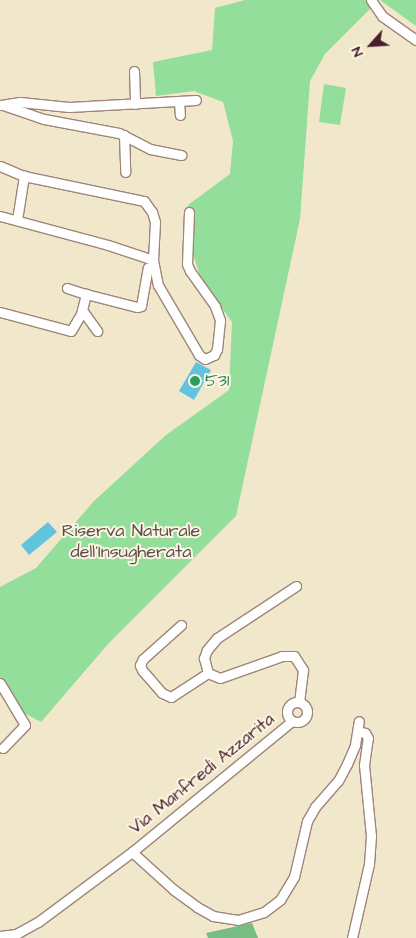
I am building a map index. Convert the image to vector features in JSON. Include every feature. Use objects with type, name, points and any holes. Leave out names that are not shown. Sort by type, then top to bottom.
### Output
[{"type":"street","points":[[371,0],[382,16],[416,40]]},
{"type":"street","points":[[134,71],[135,104]]},
{"type":"street","points":[[0,104],[19,102],[63,107],[196,100]]},
{"type":"street","points":[[179,102],[180,115]]},
{"type":"street","points":[[0,104],[44,119],[124,135],[150,149],[182,155]]},
{"type":"street","points":[[124,135],[125,172]]},
{"type":"street","points":[[0,166],[24,176],[144,201],[152,212],[155,222],[154,264],[158,285],[199,355],[205,359],[210,358],[217,349],[220,320],[215,306],[187,264],[189,212]]},
{"type":"street","points":[[17,220],[24,176]]},
{"type":"street","points":[[0,216],[108,245],[154,264]]},
{"type":"street","points":[[68,288],[137,307],[141,306],[148,268],[154,264]]},
{"type":"street","points":[[0,312],[72,331],[82,310],[86,294]]},
{"type":"street","points":[[82,310],[97,331]]},
{"type":"street","points":[[208,673],[205,655],[214,642],[296,586]]},
{"type":"street","points":[[181,625],[143,659],[140,665],[142,670],[162,693],[171,697],[208,673]]},
{"type":"street","points":[[208,673],[216,677],[224,677],[274,659],[291,656],[299,661],[303,670],[299,702]]},
{"type":"street","points":[[0,683],[25,725],[1,750]]},
{"type":"street","points":[[299,702],[304,705],[307,714],[301,721],[292,721],[288,716],[288,707],[293,703],[299,702]]},
{"type":"street","name":"Via Manfredi Azzarita","points":[[0,936],[11,935],[27,929],[132,852],[292,721]]},
{"type":"street","points":[[132,852],[182,896],[213,916],[238,920],[264,912],[280,900],[288,889],[294,877],[307,821],[315,808],[338,781],[352,751],[358,726],[368,738],[364,766],[371,836],[369,864],[352,938]]},
{"type":"green space","name":"Riserva Naturale dell'Insugherata","points":[[245,0],[379,0],[325,54],[310,81],[300,219],[236,516],[108,644],[41,722],[20,711],[0,677],[0,587],[36,568],[94,501],[166,435],[229,390],[232,322],[201,279],[184,226],[188,205],[230,174],[233,141],[223,102],[194,91],[156,96],[153,62],[212,50],[215,8]]},
{"type":"green space","points":[[380,0],[416,0],[416,26]]},
{"type":"green space","points":[[324,84],[346,88],[340,125],[319,122]]},
{"type":"green space","points":[[252,923],[258,938],[208,938],[206,933]]},
{"type":"water","name":"531","points":[[196,362],[211,370],[194,400],[179,391]]},
{"type":"water","points":[[48,522],[57,532],[29,555],[21,545]]},
{"type":"place","name":"531","points":[[195,381]]}]
